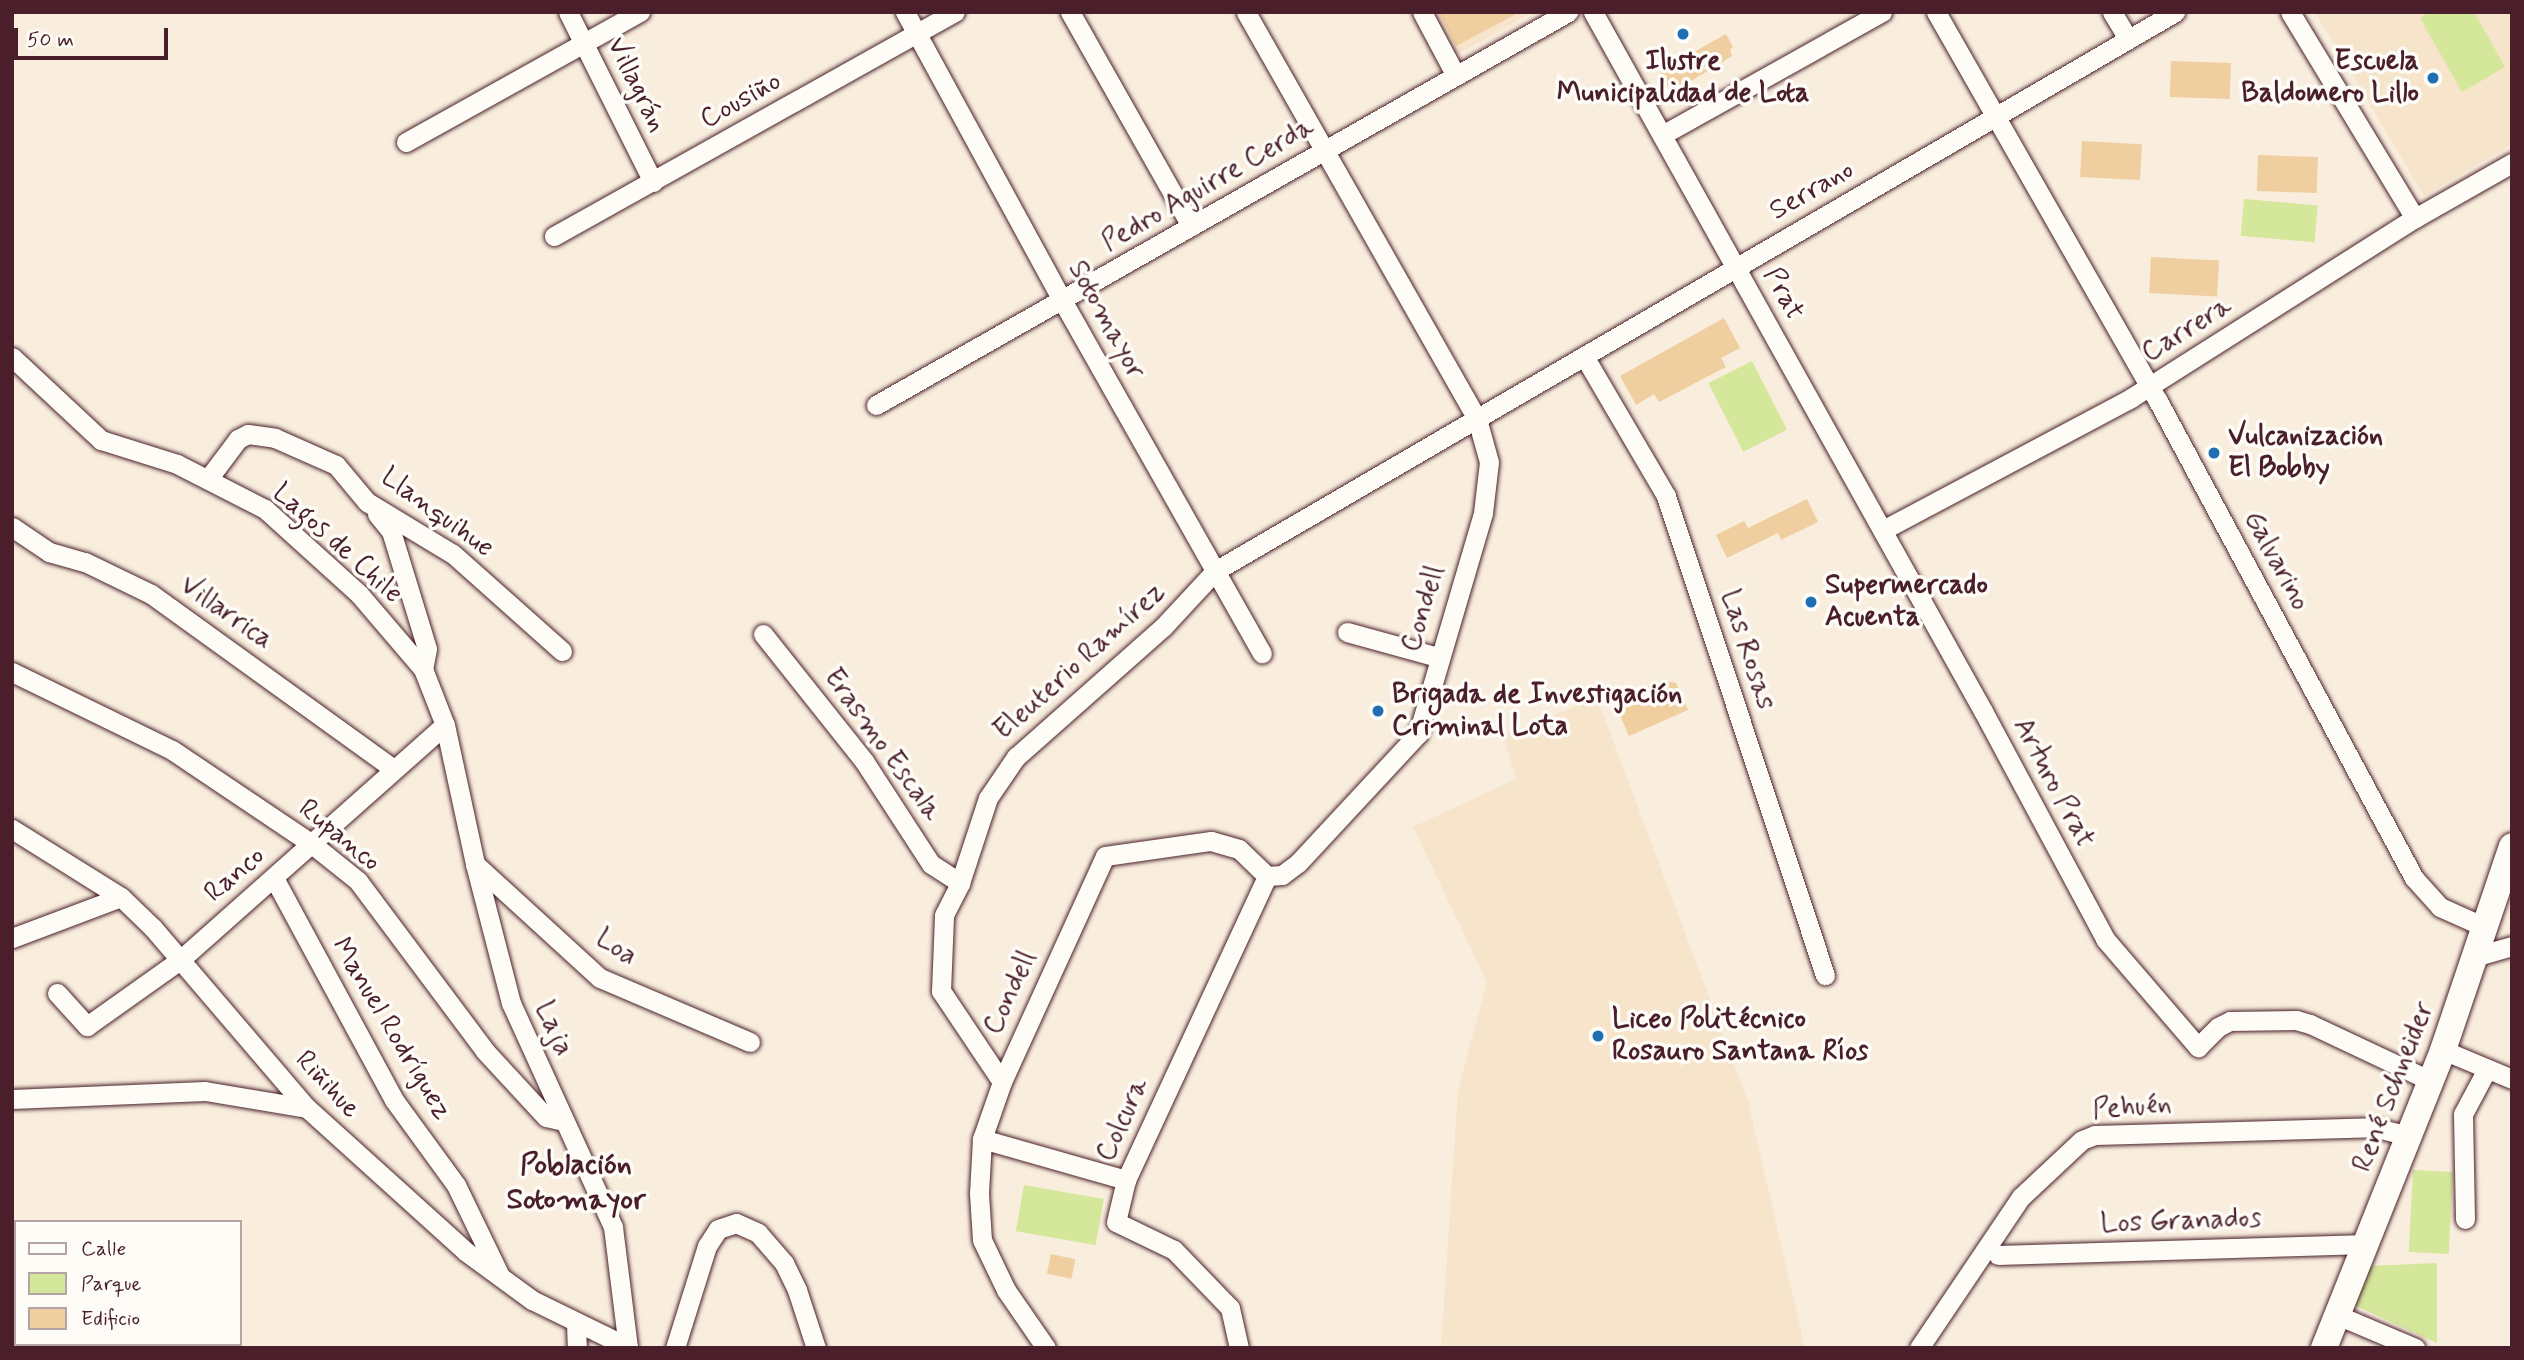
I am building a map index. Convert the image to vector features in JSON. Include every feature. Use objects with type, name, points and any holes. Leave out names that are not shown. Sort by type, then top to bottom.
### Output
[{"type":"main road","name":"René Schneider","points":[[2324,1348],[2444,1050],[2487,928],[2512,846]]},
{"type":"street","name":"Villagrán","points":[[568,12],[653,182]]},
{"type":"street","points":[[406,142],[640,12]]},
{"type":"street","name":"Sotomayor","points":[[905,12],[1062,300],[1262,653]]},
{"type":"street","name":"Cousiño","points":[[554,236],[955,12]]},
{"type":"street","points":[[1070,12],[1191,226]]},
{"type":"street","name":"Condell","points":[[1002,1082],[1105,856],[1211,841],[1239,849],[1267,876],[1282,875],[1298,863],[1418,734],[1487,494],[1489,462],[1477,419],[1246,12]]},
{"type":"street","points":[[1422,12],[1456,75]]},
{"type":"street","name":"Pedro Aguirre Cerda","points":[[876,405],[1567,12]]},
{"type":"street","name":"Prat","points":[[1593,12],[1882,530]]},
{"type":"street","points":[[1662,135],[1882,12]]},
{"type":"street","name":"Galvarino","points":[[1936,12],[2150,386],[2414,878],[2440,907],[2487,928]]},
{"type":"street","points":[[2112,12],[2128,40]]},
{"type":"street","name":"Serrano","points":[[1477,419],[2175,12]]},
{"type":"street","points":[[2290,12],[2415,218]]},
{"type":"street","name":"Carrera","points":[[1882,530],[2150,386],[2415,218],[2512,163]]},
{"type":"street","name":"Las Rosas","points":[[1584,356],[1667,496],[1825,975]]},
{"type":"street","name":"Lagos de Chile","points":[[12,357],[101,439],[177,464],[265,509],[359,594],[424,669],[444,725]]},
{"type":"street","name":"Eleuterio Ramírez","points":[[1002,1082],[941,991],[944,915],[960,883],[988,798],[1005,770],[1027,746],[1163,627],[1215,571],[1477,419]]},
{"type":"street","name":"Llanquihue","points":[[208,479],[238,439],[248,434],[275,438],[336,465],[367,502],[453,554],[562,652]]},
{"type":"street","points":[[367,502],[391,531],[427,649],[424,669]]},
{"type":"street","name":"Villarrica","points":[[12,527],[49,552],[108,572],[160,600],[394,769]]},
{"type":"street","name":"Arturo Prat","points":[[1882,530],[2105,939],[2197,1046],[2218,1027],[2231,1021],[2296,1020],[2310,1024],[2431,1081]]},
{"type":"street","points":[[1347,632],[1438,657]]},
{"type":"street","name":"Erasmo Escala","points":[[763,634],[864,761],[931,864],[960,883]]},
{"type":"street","name":"Rupanco","points":[[12,672],[172,750],[312,844],[358,881],[485,1051],[546,1117],[563,1121]]},
{"type":"street","name":"Ranco","points":[[57,993],[88,1026],[180,960],[444,725]]},
{"type":"street","name":"Laja","points":[[444,725],[475,864],[511,1003],[613,1227],[628,1347]]},
{"type":"street","name":"Riñihue","points":[[12,829],[121,897],[180,960],[307,1108],[418,1211],[502,1280],[532,1300],[628,1347]]},
{"type":"street","name":"Loa","points":[[475,864],[600,978],[750,1042]]},
{"type":"street","name":"Colcura","points":[[1239,1348],[1230,1308],[1174,1250],[1116,1222],[1126,1180],[1267,876]]},
{"type":"street","name":"Manuel Rodríguez","points":[[274,878],[394,1100],[456,1185],[502,1280]]},
{"type":"street","points":[[12,939],[121,897]]},
{"type":"street","points":[[2477,956],[2512,946]]},
{"type":"street","points":[[2444,1050],[2512,1079]]},
{"type":"street","points":[[2465,1219],[2463,1114],[2487,1069]]},
{"type":"street","points":[[1002,1082],[982,1139],[979,1193],[982,1240],[1006,1290],[1046,1348]]},
{"type":"street","points":[[12,1098],[205,1091],[307,1108]]},
{"type":"street","name":"Pehuén","points":[[1919,1348],[2021,1197],[2069,1149],[2095,1135],[2374,1127],[2409,1136]]},
{"type":"street","points":[[982,1139],[1126,1180]]},
{"type":"street","points":[[675,1348],[707,1246],[718,1229],[736,1223],[758,1233],[784,1263],[797,1290],[816,1348]]},
{"type":"street","name":"Los Granados","points":[[1998,1255],[2366,1244]]},
{"type":"street","points":[[2337,1315],[2415,1348]]},
{"type":"street","points":[[576,1323],[576,1348]]},
{"type":"shaded area","points":[[1428,12],[1533,12],[1452,57]]},
{"type":"shaded area","name":"Escuela Baldomero Lillo","points":[[2315,12],[2512,12],[2512,144],[2424,196]]},
{"type":"shaded area","name":"Liceo Politécnico Rosauro Santana Ríos","points":[[1597,698],[1748,1101],[1805,1348],[1441,1348],[1458,1090],[1487,982],[1413,827],[1516,779],[1503,735]]},
{"type":"green space","points":[[2430,12],[2474,12],[2505,67],[2462,92],[2420,18]]},
{"type":"green space","points":[[2244,199],[2318,205],[2314,242],[2241,236]]},
{"type":"green space","points":[[1752,361],[1787,430],[1743,452],[1708,383]]},
{"type":"green space","points":[[2413,1170],[2453,1172],[2449,1254],[2409,1252]]},
{"type":"green space","points":[[1024,1185],[1104,1199],[1096,1245],[1016,1231]]},
{"type":"green space","points":[[2437,1263],[2437,1343],[2354,1305],[2368,1266]]},
{"type":"building","points":[[1438,12],[1520,12],[1456,46]]},
{"type":"building","points":[[1726,34],[1733,47],[1730,50],[1732,56],[1678,89],[1675,83],[1668,86],[1660,71]]},
{"type":"building","points":[[2171,61],[2231,63],[2230,99],[2170,97]]},
{"type":"building","points":[[2082,141],[2142,144],[2140,180],[2080,177]]},
{"type":"building","points":[[2258,155],[2318,157],[2317,193],[2257,191]]},
{"type":"building","points":[[2151,257],[2219,261],[2217,297],[2149,293]]},
{"type":"building","points":[[1724,318],[1740,348],[1721,358],[1726,367],[1659,402],[1654,394],[1636,405],[1620,376]]},
{"type":"building","points":[[1807,499],[1818,522],[1781,540],[1778,533],[1727,558],[1716,535],[1744,521],[1748,528]]},
{"type":"building","points":[[1662,680],[1676,683],[1688,710],[1629,736],[1614,701]]},
{"type":"building","points":[[1051,1254],[1075,1259],[1071,1279],[1047,1274]]},
{"type":"place","name":"Ilustre Municipalidad de Lota","points":[[1683,34]]},
{"type":"place","name":"Escuela Baldomero Lillo","points":[[2433,78]]},
{"type":"place","name":"Vulcanización El Bobby","points":[[2214,453]]},
{"type":"place","name":"Supermercado Acuenta","points":[[1811,602]]},
{"type":"place","name":"Brigada de Investigación Criminal Lota","points":[[1378,711]]},
{"type":"place","name":"Liceo Politécnico Rosauro Santana Ríos","points":[[1598,1036]]},
{"type":"district","name":"Población Sotomayor","points":[[576,1182]]}]
